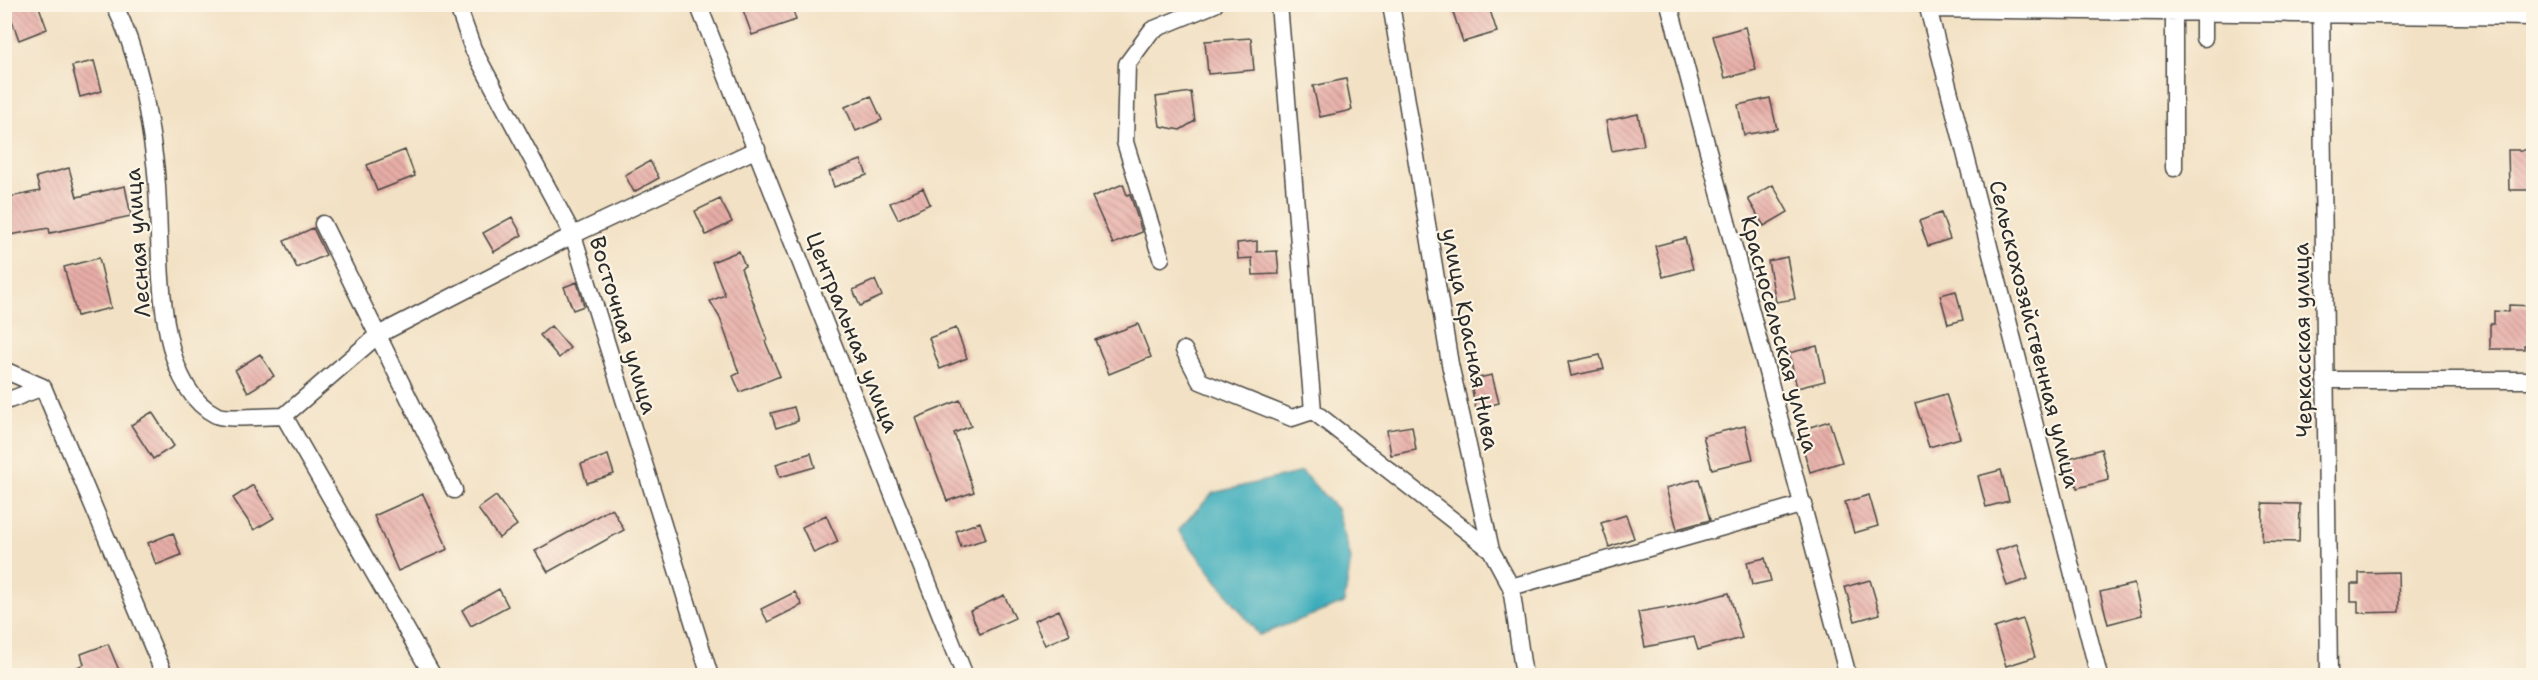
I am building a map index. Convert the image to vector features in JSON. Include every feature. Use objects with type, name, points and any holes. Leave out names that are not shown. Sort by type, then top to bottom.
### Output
[{"type":"street","name":"Лесная улица","points":[[114,4],[142,78],[156,166],[163,321],[188,393],[217,416],[284,416]]},
{"type":"street","name":"Восточная улица","points":[[457,4],[473,49],[573,235],[710,675]]},
{"type":"street","name":"Центральная улица","points":[[698,4],[965,675]]},
{"type":"street","points":[[1161,258],[1125,142],[1126,64],[1152,30],[1215,4]]},
{"type":"street","points":[[1279,4],[1313,411],[1491,550]]},
{"type":"street","name":"улица Красная Нива","points":[[1391,4],[1450,364],[1491,550],[1511,587],[1524,675]]},
{"type":"street","name":"Красносельская улица","points":[[1669,4],[1848,675]]},
{"type":"street","points":[[1928,7],[2105,8],[2174,12],[2321,9],[2534,16]]},
{"type":"street","name":"Сельскохозяйственная улица","points":[[1928,7],[2099,675]]},
{"type":"street","name":"Черкасская улица","points":[[2321,9],[2329,675]]},
{"type":"street","points":[[2174,12],[2174,168]]},
{"type":"street","points":[[2204,12],[2204,38]]},
{"type":"street","points":[[433,675],[284,416],[378,335],[573,235],[757,149]]},
{"type":"street","points":[[322,224],[454,490]]},
{"type":"street","points":[[1184,350],[1200,381],[1292,418],[1313,411]]},
{"type":"street","points":[[4,370],[43,387],[165,675]]},
{"type":"street","points":[[2325,380],[2534,380]]},
{"type":"street","points":[[4,402],[43,387]]},
{"type":"street","points":[[1511,587],[1804,504]]},
{"type":"water","points":[[1302,472],[1337,509],[1351,559],[1344,603],[1259,635],[1178,530],[1213,493]]},
{"type":"building","points":[[6,4],[38,4],[47,29],[19,40]]},
{"type":"building","points":[[758,4],[791,4],[796,20],[752,35],[743,10]]},
{"type":"building","points":[[1457,4],[1488,4],[1497,32],[1463,42],[1452,9]]},
{"type":"building","points":[[1745,27],[1756,70],[1725,78],[1713,36]]},
{"type":"building","points":[[1251,38],[1254,70],[1208,74],[1205,41]]},
{"type":"building","points":[[94,61],[102,91],[80,97],[72,66]]},
{"type":"building","points":[[1346,79],[1352,110],[1320,117],[1313,86]]},
{"type":"building","points":[[1191,92],[1195,121],[1180,130],[1160,126],[1156,97]]},
{"type":"building","points":[[871,96],[882,120],[856,131],[845,107]]},
{"type":"building","points":[[1770,98],[1777,129],[1744,135],[1738,105]]},
{"type":"building","points":[[1638,114],[1644,145],[1612,151],[1606,121]]},
{"type":"building","points":[[405,150],[415,176],[377,191],[367,165]]},
{"type":"building","points":[[2508,150],[2534,150],[2534,190],[2509,190]]},
{"type":"building","points":[[861,160],[867,175],[834,187],[829,172]]},
{"type":"building","points":[[650,161],[659,178],[634,192],[625,175]]},
{"type":"building","points":[[69,168],[77,197],[125,186],[131,216],[50,233],[49,228],[4,236],[4,198],[40,191],[36,177]]},
{"type":"building","points":[[1123,184],[1127,195],[1130,194],[1142,232],[1113,244],[1092,197]]},
{"type":"building","points":[[1773,185],[1788,212],[1764,226],[1748,199]]},
{"type":"building","points":[[923,188],[930,204],[898,219],[890,203]]},
{"type":"building","points":[[720,199],[732,222],[706,235],[695,211]]},
{"type":"building","points":[[1941,213],[1950,239],[1928,246],[1919,221]]},
{"type":"building","points":[[512,217],[522,235],[494,252],[483,233]]},
{"type":"building","points":[[313,228],[326,255],[297,268],[284,241]]},
{"type":"building","points":[[1685,238],[1693,269],[1663,277],[1655,246]]},
{"type":"building","points":[[1257,241],[1257,252],[1277,251],[1279,274],[1253,275],[1252,258],[1238,259],[1237,243]]},
{"type":"building","points":[[739,251],[745,266],[741,268],[767,340],[765,341],[780,376],[740,392],[733,376],[739,373],[720,318],[710,301],[725,295],[712,262]]},
{"type":"building","points":[[1787,257],[1795,299],[1776,302],[1768,261]]},
{"type":"building","points":[[99,258],[111,308],[77,316],[64,267]]},
{"type":"building","points":[[875,280],[882,296],[860,306],[853,290]]},
{"type":"building","points":[[577,282],[584,306],[573,310],[564,287]]},
{"type":"building","points":[[1956,291],[1963,320],[1948,324],[1940,295]]},
{"type":"building","points":[[2509,305],[2534,306],[2534,345],[2524,345],[2524,349],[2490,349],[2490,324],[2494,324],[2494,311],[2509,312]]},
{"type":"building","points":[[1138,324],[1151,357],[1109,374],[1095,340]]},
{"type":"building","points":[[551,326],[570,348],[559,358],[540,335]]},
{"type":"building","points":[[956,328],[967,358],[940,369],[929,338]]},
{"type":"building","points":[[1817,346],[1825,381],[1797,388],[1789,353]]},
{"type":"building","points":[[260,354],[274,376],[248,392],[235,370]]},
{"type":"building","points":[[1600,355],[1604,369],[1571,376],[1568,362]]},
{"type":"building","points":[[1492,375],[1499,403],[1476,409],[1470,380]]},
{"type":"building","points":[[1946,394],[1960,438],[1929,447],[1915,403]]},
{"type":"building","points":[[960,400],[971,426],[954,433],[974,492],[947,501],[916,418]]},
{"type":"building","points":[[794,407],[798,421],[776,428],[771,413]]},
{"type":"building","points":[[152,412],[174,446],[153,459],[131,425]]},
{"type":"building","points":[[1829,421],[1842,462],[1810,472],[1798,431]]},
{"type":"building","points":[[1412,426],[1416,450],[1391,455],[1387,430]]},
{"type":"building","points":[[1745,426],[1753,459],[1712,469],[1703,436]]},
{"type":"building","points":[[2101,449],[2109,480],[2077,488],[2069,458]]},
{"type":"building","points":[[811,453],[815,467],[780,477],[776,464]]},
{"type":"building","points":[[608,455],[614,474],[587,483],[581,464]]},
{"type":"building","points":[[2001,470],[2009,501],[1986,507],[1978,476]]},
{"type":"building","points":[[1699,479],[1710,520],[1677,529],[1666,488]]},
{"type":"building","points":[[253,485],[274,518],[254,530],[233,498]]},
{"type":"building","points":[[423,494],[448,549],[398,571],[374,516]]},
{"type":"building","points":[[1869,495],[1878,526],[1854,533],[1845,502]]},
{"type":"building","points":[[496,496],[517,525],[499,538],[478,509]]},
{"type":"building","points":[[2263,503],[2300,504],[2299,542],[2262,541]]},
{"type":"building","points":[[612,508],[624,530],[548,572],[535,551]]},
{"type":"building","points":[[826,515],[838,542],[814,553],[802,527]]},
{"type":"building","points":[[1626,515],[1634,538],[1609,547],[1601,523]]},
{"type":"building","points":[[980,522],[986,539],[961,547],[956,531]]},
{"type":"building","points":[[173,533],[181,555],[156,565],[148,543]]},
{"type":"building","points":[[2017,544],[2028,579],[2007,586],[1996,551]]},
{"type":"building","points":[[1765,558],[1771,581],[1752,585],[1747,562]]},
{"type":"building","points":[[2398,572],[2399,612],[2358,613],[2358,601],[2351,601],[2351,584],[2359,584],[2359,573]]},
{"type":"building","points":[[1870,580],[1880,614],[1855,621],[1845,587]]},
{"type":"building","points":[[2134,584],[2142,615],[2108,624],[2100,592]]},
{"type":"building","points":[[499,589],[508,606],[471,626],[462,610]]},
{"type":"building","points":[[795,592],[802,605],[768,622],[761,609]]},
{"type":"building","points":[[1729,593],[1742,638],[1698,650],[1694,637],[1645,647],[1638,612],[1667,607],[1668,609]]},
{"type":"building","points":[[1004,595],[1015,618],[980,634],[970,611]]},
{"type":"building","points":[[1059,610],[1070,634],[1045,645],[1034,621]]},
{"type":"building","points":[[2023,619],[2035,657],[2006,666],[1994,628]]},
{"type":"building","points":[[108,644],[121,675],[61,675],[84,664],[81,654]]}]
